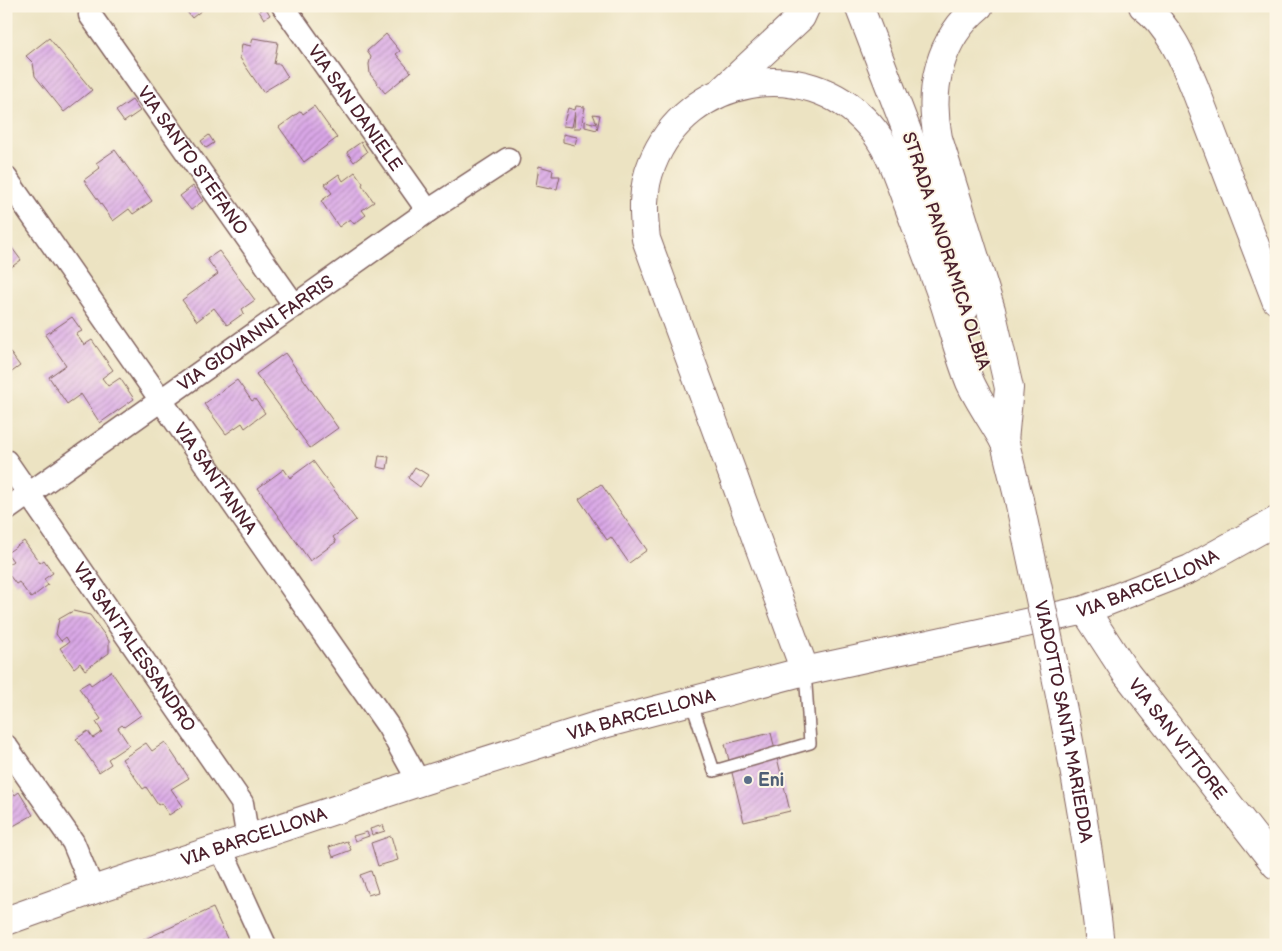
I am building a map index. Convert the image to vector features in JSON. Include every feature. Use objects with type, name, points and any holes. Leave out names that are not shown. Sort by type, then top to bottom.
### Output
[{"type":"main road","points":[[721,92],[801,17],[806,6]]},
{"type":"main road","name":"STRADA PANORAMICA OLBIA","points":[[860,6],[922,170],[986,374],[1019,500]]},
{"type":"main road","points":[[979,6],[962,24],[948,45],[939,67],[933,109],[938,138],[991,310],[1009,388],[1004,440]]},
{"type":"main road","points":[[1143,6],[1167,31],[1180,53],[1276,300]]},
{"type":"main road","points":[[805,671],[646,239],[643,219],[646,184],[652,165],[661,145],[687,114],[707,99],[721,92],[746,84],[775,82],[802,85],[818,90],[839,100],[859,114],[880,138],[892,162],[940,289],[971,383],[1004,440]]},
{"type":"main road","name":"VIADOTTO SANTA MARIEDDA","points":[[1019,500],[1067,731],[1096,908],[1100,945]]},
{"type":"main road","name":"VIA BARCELLONA","points":[[6,920],[419,782],[596,726],[805,671],[1085,610],[1190,569],[1276,521]]},
{"type":"main road","name":"VIA SAN VITTORE","points":[[1085,610],[1126,673],[1276,865]]},
{"type":"street","name":"VIA SAN DANIELE","points":[[283,6],[428,211]]},
{"type":"street","name":"VIA SANTO STEFANO","points":[[90,15],[295,306]]},
{"type":"street","name":"VIA GIOVANNI FARRIS","points":[[6,510],[428,211],[508,159]]},
{"type":"street","name":"VIA SANT'ANNA","points":[[6,178],[388,726],[419,782]]},
{"type":"street","name":"VIA SANT'ALESSANDRO","points":[[6,461],[242,802],[248,840]]},
{"type":"street","points":[[6,746],[73,842],[93,890]]},
{"type":"street","points":[[221,849],[265,945]]},
{"type":"lane","points":[[691,701],[714,771],[810,743],[805,671]]},
{"type":"building","points":[[186,6],[207,6],[192,18],[184,8]]},
{"type":"building","points":[[265,7],[270,15],[264,19],[259,11]]},
{"type":"building","points":[[386,34],[400,51],[396,54],[411,72],[385,93],[370,74],[369,64],[371,57],[367,51]]},
{"type":"building","points":[[49,38],[92,90],[64,112],[35,76],[33,63],[26,56]]},
{"type":"building","points":[[253,38],[278,42],[274,64],[280,64],[288,77],[263,92],[240,58],[242,44],[251,46]]},
{"type":"building","points":[[132,100],[140,111],[124,122],[116,111]]},
{"type":"building","points":[[314,106],[337,138],[304,162],[279,127],[301,111],[303,114]]},
{"type":"building","points":[[576,106],[585,107],[581,128],[574,128],[575,112],[572,127],[563,126],[568,108],[575,110]]},
{"type":"building","points":[[593,114],[600,115],[597,130],[585,127],[585,121],[597,124]]},
{"type":"building","points":[[563,134],[577,137],[575,145],[563,142]]},
{"type":"building","points":[[209,135],[214,143],[206,148],[201,141]]},
{"type":"building","points":[[361,142],[367,152],[354,162],[347,152]]},
{"type":"building","points":[[115,150],[152,201],[133,214],[129,209],[113,221],[84,180],[100,168],[96,163]]},
{"type":"building","points":[[539,166],[553,170],[552,176],[560,176],[557,189],[536,186]]},
{"type":"building","points":[[355,172],[374,202],[362,210],[366,215],[354,224],[350,219],[339,227],[321,201],[332,193],[325,184],[339,174],[343,181]]},
{"type":"building","points":[[193,186],[203,201],[191,210],[180,196]]},
{"type":"building","points":[[6,240],[21,260],[6,271]]},
{"type":"building","points":[[219,251],[255,300],[242,309],[244,313],[227,325],[214,308],[197,321],[182,300],[218,274],[207,259]]},
{"type":"building","points":[[72,317],[82,331],[76,334],[84,345],[92,340],[113,370],[102,378],[108,386],[120,378],[134,399],[100,423],[81,394],[67,404],[49,377],[66,365],[45,335]]},
{"type":"building","points":[[6,347],[20,366],[9,374],[10,376],[6,379]]},
{"type":"building","points":[[285,353],[338,428],[310,448],[256,374]]},
{"type":"building","points":[[237,380],[252,401],[255,399],[265,413],[245,428],[242,423],[226,434],[204,404]]},
{"type":"building","points":[[379,456],[389,457],[387,469],[377,467]]},
{"type":"building","points":[[313,461],[356,520],[333,537],[336,542],[310,561],[258,488],[284,469],[290,478]]},
{"type":"building","points":[[415,467],[428,475],[420,487],[408,478]]},
{"type":"building","points":[[601,484],[647,550],[629,563],[611,537],[607,540],[579,499]]},
{"type":"building","points":[[24,541],[40,563],[44,560],[53,573],[44,579],[48,585],[31,598],[19,582],[16,584],[6,571],[6,566],[13,561],[7,553]]},
{"type":"building","points":[[73,611],[90,615],[109,641],[109,653],[85,670],[80,663],[74,668],[60,648],[69,642],[66,637],[61,641],[56,634],[59,619]]},
{"type":"building","points":[[111,671],[141,715],[124,727],[122,725],[118,728],[129,745],[108,759],[111,764],[99,772],[76,739],[88,731],[93,738],[102,732],[96,722],[101,719],[79,688],[89,682],[91,685]]},
{"type":"building","points":[[771,733],[790,811],[744,822],[725,744]]},
{"type":"building","points":[[165,742],[189,778],[171,789],[183,806],[169,815],[161,803],[158,805],[146,787],[143,789],[122,759],[146,743],[152,751]]},
{"type":"building","points":[[6,781],[15,795],[19,792],[33,815],[8,829],[6,826]]},
{"type":"building","points":[[383,825],[385,831],[372,835],[370,829]]},
{"type":"building","points":[[367,832],[369,836],[355,841],[353,836]]},
{"type":"building","points":[[391,836],[398,860],[378,866],[371,843]]},
{"type":"building","points":[[347,841],[351,850],[333,857],[329,847]]},
{"type":"building","points":[[371,871],[378,892],[368,895],[360,875]]},
{"type":"building","points":[[213,908],[230,945],[145,945],[143,940]]},
{"type":"place","name":"Eni","points":[[748,780]]}]
